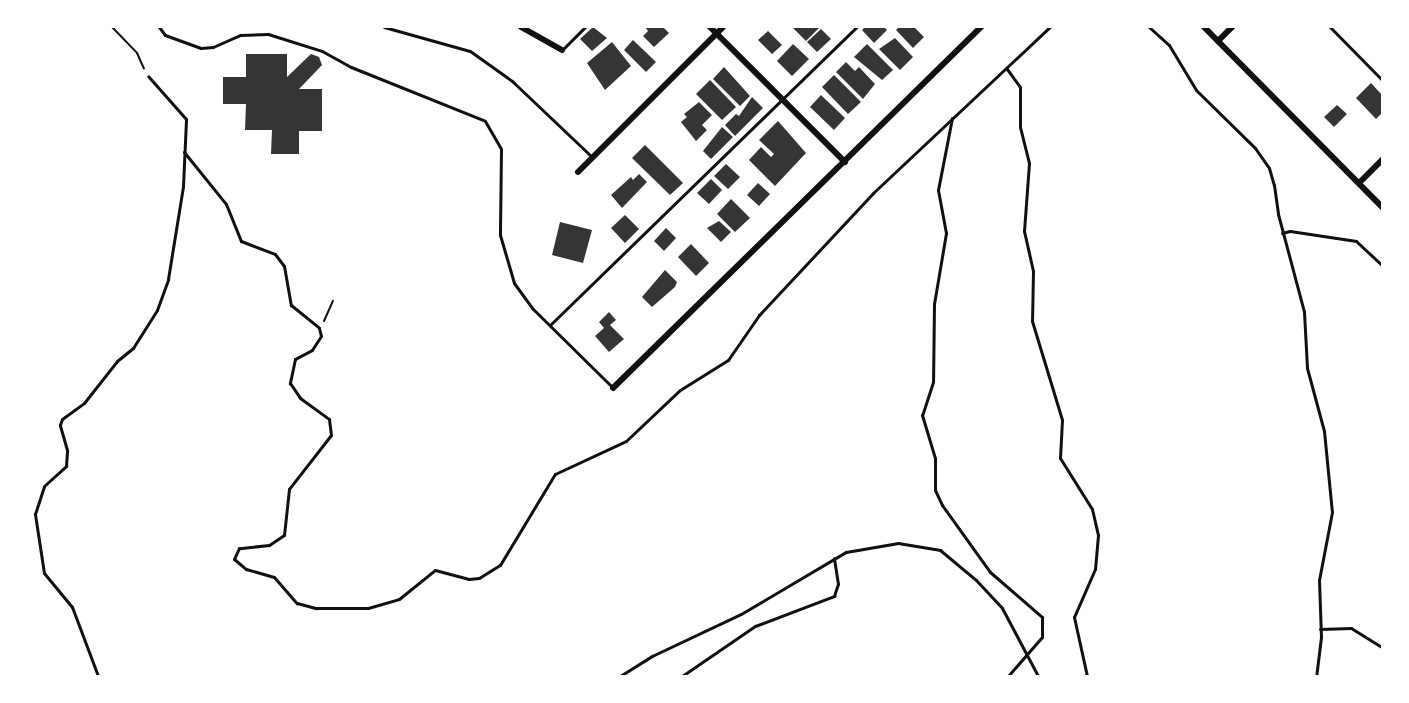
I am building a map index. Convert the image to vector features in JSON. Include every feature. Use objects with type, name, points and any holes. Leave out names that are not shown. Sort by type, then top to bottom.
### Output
[{"type":"street","points":[[522,27],[562,50]]},
{"type":"street","points":[[710,27],[845,162]]},
{"type":"street","points":[[578,171],[723,27]]},
{"type":"street","points":[[613,388],[981,27]]},
{"type":"street","points":[[1204,27],[1382,207]]},
{"type":"street","points":[[1218,41],[1232,27]]},
{"type":"street","points":[[1359,183],[1382,160]]},
{"type":"lane","points":[[159,27],[165,35],[201,48],[213,47],[240,35],[268,34],[322,51],[351,67],[485,122],[501,149],[500,235],[508,269],[523,297],[613,388]]},
{"type":"lane","points":[[384,27],[470,51],[512,81],[592,158]]},
{"type":"lane","points":[[562,50],[585,27]]},
{"type":"lane","points":[[550,325],[856,27]]},
{"type":"lane","points":[[184,152],[226,204],[241,241],[275,254],[279,260],[291,305],[319,328],[318,344],[290,366],[290,382],[300,398],[329,418],[331,435],[289,489],[284,535],[270,545],[238,548],[234,555],[237,564],[274,577],[290,598],[316,608],[386,605],[399,599],[435,570],[479,578],[508,555],[555,474],[626,441],[680,390],[728,360],[769,304],[873,194],[1050,27]]},
{"type":"lane","points":[[1149,27],[1168,45],[1196,90],[1240,130],[1269,168],[1282,233],[1304,312],[1306,368],[1324,431],[1332,512],[1319,580],[1320,629],[1316,676]]},
{"type":"lane","points":[[1330,27],[1382,80]]},
{"type":"lane","points":[[1007,69],[1020,87],[1020,127],[1029,163],[1024,231],[1033,271],[1032,321],[1062,420],[1060,458],[1092,509],[1098,535],[1095,569],[1074,617],[1087,676]]},
{"type":"lane","points":[[98,676],[72,607],[44,573],[35,514],[44,486],[66,466],[67,450],[60,425],[62,419],[84,403],[112,367],[133,348],[157,310],[174,247],[186,119],[148,76]]},
{"type":"lane","points":[[952,118],[938,190],[946,246],[934,304],[933,382],[922,415],[935,458],[935,490],[942,505],[990,572],[1042,617],[1042,637],[1008,676]]},
{"type":"lane","points":[[1282,233],[1290,231],[1356,241],[1382,265]]},
{"type":"lane","points":[[620,676],[652,656],[741,614],[846,552],[898,543],[940,550],[1002,608],[1038,676]]},
{"type":"lane","points":[[682,676],[755,626],[834,596],[838,584],[834,558]]},
{"type":"lane","points":[[1320,629],[1351,628],[1382,647]]},
{"type":"lane","points":[[1377,642],[1382,639]]},
{"type":"path","points":[[112,27],[137,53],[148,76]]},
{"type":"path","points":[[319,328],[330,314],[333,301]]},
{"type":"building","points":[[593,27],[607,38],[592,51],[580,39]]},
{"type":"building","points":[[645,27],[663,27],[669,33],[654,47],[643,36],[648,31]]},
{"type":"building","points":[[792,27],[820,27],[806,41]]},
{"type":"building","points":[[865,27],[884,27],[887,30],[874,43],[862,30]]},
{"type":"building","points":[[899,27],[914,27],[924,37],[913,48],[896,30]]},
{"type":"building","points":[[821,29],[831,39],[817,52],[807,42]]},
{"type":"building","points":[[768,31],[782,45],[772,54],[758,40]]},
{"type":"building","points":[[895,38],[913,57],[900,70],[879,49]]},
{"type":"building","points":[[633,40],[656,62],[646,72],[624,50]]},
{"type":"building","points":[[612,42],[631,66],[605,90],[587,63]]},
{"type":"building","points":[[793,44],[809,59],[792,76],[777,61]]},
{"type":"building","points":[[867,44],[893,70],[882,80],[854,57]]},
{"type":"building","points":[[246,54],[287,54],[287,77],[311,54],[319,57],[322,65],[299,89],[322,89],[322,131],[299,131],[299,154],[271,154],[272,130],[245,130],[246,104],[223,104],[223,77],[246,77]]},
{"type":"building","points":[[846,62],[855,71],[859,67],[875,84],[863,99],[836,72]]},
{"type":"building","points":[[724,67],[750,96],[740,106],[713,79]]},
{"type":"building","points":[[834,75],[861,102],[848,114],[822,87]]},
{"type":"building","points":[[710,80],[736,107],[722,120],[696,94]]},
{"type":"building","points":[[1371,83],[1382,95],[1382,113],[1376,119],[1356,98]]},
{"type":"building","points":[[821,95],[845,118],[834,130],[810,107]]},
{"type":"building","points":[[752,97],[763,108],[735,136],[725,125],[736,114],[739,116]]},
{"type":"building","points":[[699,102],[712,115],[702,125],[707,130],[696,141],[681,122],[687,117],[684,114]]},
{"type":"building","points":[[1337,105],[1347,114],[1334,127],[1324,117]]},
{"type":"building","points":[[778,121],[806,153],[775,186],[749,160],[761,147],[771,157],[774,154],[759,140]]},
{"type":"building","points":[[722,127],[733,137],[711,159],[703,151]]},
{"type":"building","points":[[645,145],[683,183],[670,195],[632,158]]},
{"type":"building","points":[[726,164],[740,177],[728,189],[714,176]]},
{"type":"building","points":[[639,174],[647,182],[622,208],[611,195],[631,177],[633,180]]},
{"type":"building","points":[[711,179],[722,190],[709,204],[697,193]]},
{"type":"building","points":[[758,183],[770,194],[759,206],[747,195]]},
{"type":"building","points":[[731,199],[750,218],[735,232],[717,214]]},
{"type":"building","points":[[625,215],[639,229],[625,243],[611,228]]},
{"type":"building","points":[[719,221],[731,232],[721,242],[707,228]]},
{"type":"building","points":[[560,222],[592,230],[583,263],[552,255]]},
{"type":"building","points":[[666,228],[676,238],[664,251],[654,241]]},
{"type":"building","points":[[691,244],[709,263],[696,276],[678,257]]},
{"type":"building","points":[[665,270],[677,282],[675,287],[652,307],[642,297]]},
{"type":"building","points":[[609,312],[616,320],[610,325],[624,339],[609,352],[595,336],[604,328],[599,322]]}]
